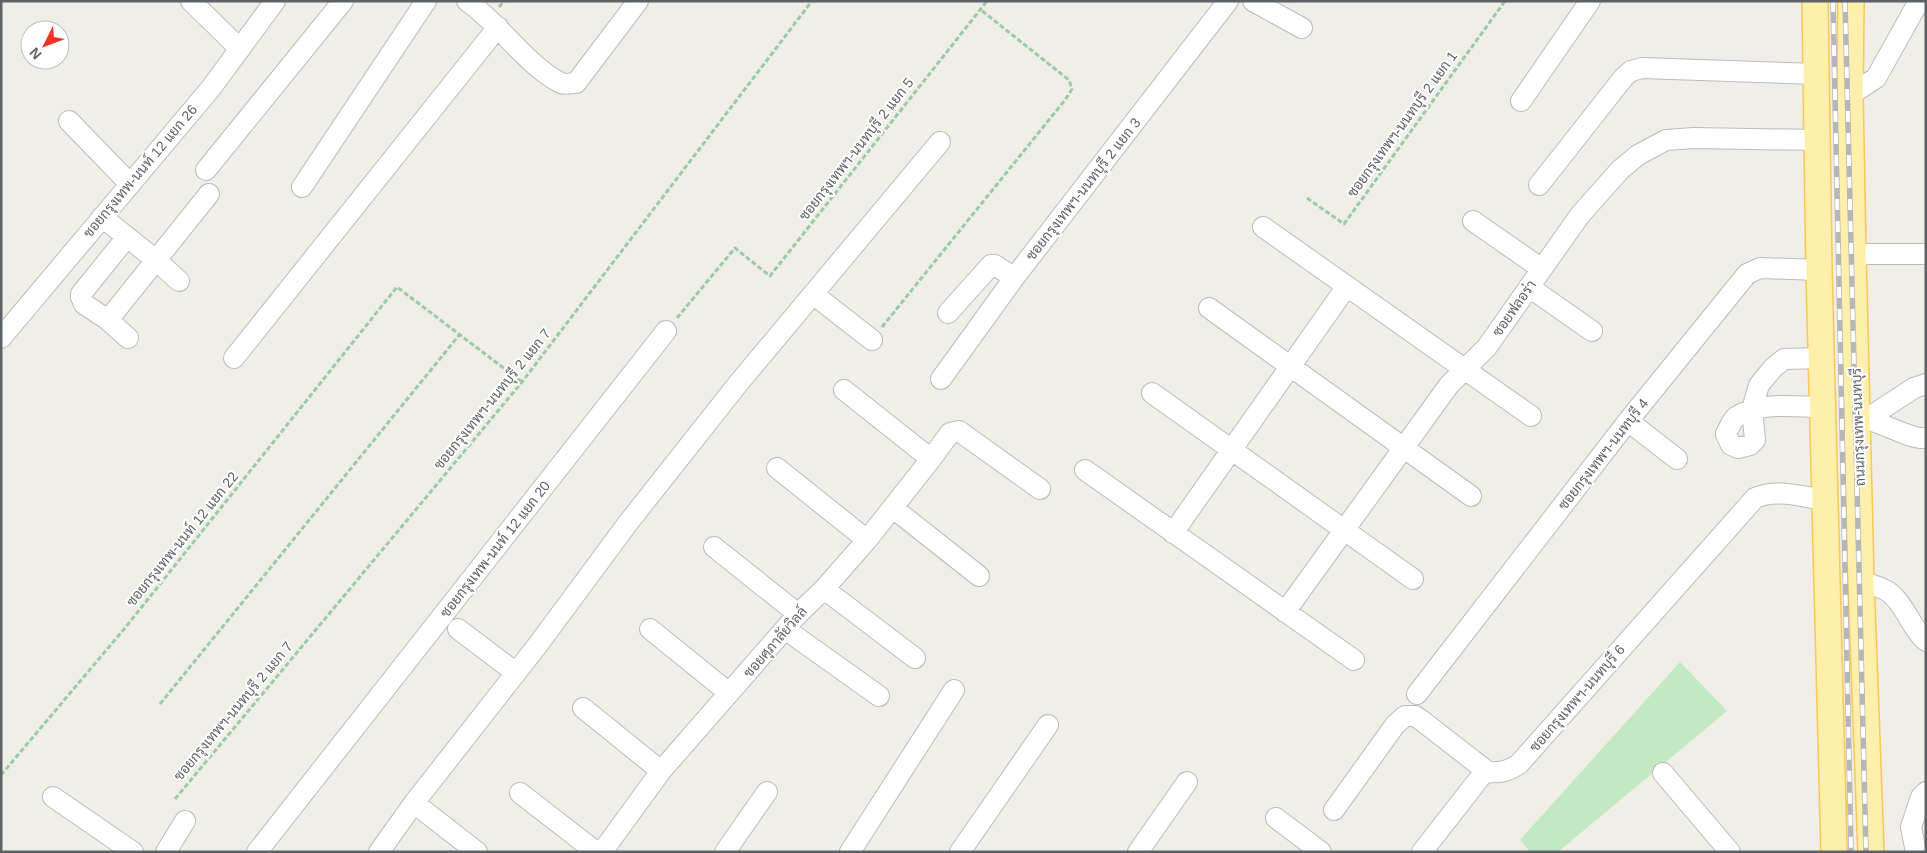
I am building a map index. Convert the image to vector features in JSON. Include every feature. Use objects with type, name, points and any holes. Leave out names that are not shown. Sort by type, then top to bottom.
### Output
[{"type":"main road","name":"ถนนกรุงเทพ-นนทบุรี","points":[[1851,11],[1850,96],[1853,254],[1863,417],[1861,581],[1871,852]]},
{"type":"main road","points":[[1834,852],[1819,270],[1815,12],[1851,11]]},
{"type":"street","points":[[191,1],[240,49]]},
{"type":"street","name":"ซอยกรุงเทพ-นนท์ 12 แยก 26","points":[[1,338],[211,88],[275,1]]},
{"type":"street","points":[[206,170],[343,1]]},
{"type":"street","points":[[302,186],[426,1]]},
{"type":"street","points":[[467,1],[498,27],[539,68],[563,84],[576,83],[638,1]]},
{"type":"street","name":"ซอยกรุงเทพฯ-นนทบุรี 2 แยก 3","points":[[941,379],[1014,278],[1228,1]]},
{"type":"street","points":[[1253,1],[1302,28]]},
{"type":"street","points":[[1521,101],[1590,1]]},
{"type":"street","points":[[1850,96],[1876,78],[1919,1]]},
{"type":"street","points":[[234,358],[498,27]]},
{"type":"street","points":[[1539,186],[1624,77],[1631,71],[1642,68],[1816,74]]},
{"type":"street","points":[[69,121],[130,184]]},
{"type":"street","name":"ซอยฟลอร่า","points":[[1285,612],[1449,385],[1486,347],[1580,215],[1620,170],[1638,155],[1666,140],[1694,138],[1817,140]]},
{"type":"street","points":[[379,852],[414,803],[640,507],[737,385],[940,142]]},
{"type":"street","points":[[108,320],[209,194]]},
{"type":"street","points":[[102,217],[179,281]]},
{"type":"street","points":[[1472,221],[1542,269]]},
{"type":"street","points":[[1263,227],[1531,416]]},
{"type":"street","points":[[127,237],[81,294],[81,297],[84,304],[108,320],[128,338]]},
{"type":"street","points":[[1853,254],[1926,254]]},
{"type":"street","points":[[948,313],[991,265],[995,265],[1014,278]]},
{"type":"street","name":"ซอยกรุงเทพฯ-นนทบุรี 4","points":[[1417,694],[1628,421],[1747,274],[1760,268],[1819,270]]},
{"type":"street","points":[[1174,533],[1347,286]]},
{"type":"street","points":[[1529,287],[1592,331]]},
{"type":"street","points":[[813,294],[872,340]]},
{"type":"street","points":[[1209,308],[1471,496]]},
{"type":"street","name":"ซอยกรุงเทพ-นนท์ 12 แยก 20","points":[[257,852],[666,331]]},
{"type":"street","points":[[1822,358],[1784,359],[1773,368],[1759,385],[1752,409],[1823,407]]},
{"type":"street","points":[[1863,417],[1914,388],[1926,384]]},
{"type":"street","points":[[844,390],[931,460]]},
{"type":"street","points":[[1152,393],[1413,579]]},
{"type":"street","points":[[1863,417],[1916,437],[1926,438]]},
{"type":"street","points":[[1628,421],[1677,459]]},
{"type":"street","name":"ซอยศุภาลัยวิลล์","points":[[602,852],[662,771],[791,621],[824,589],[867,540],[931,460],[950,433],[959,431],[1040,489]]},
{"type":"street","points":[[776,468],[867,540]]},
{"type":"street","points":[[1085,470],[1354,660]]},
{"type":"street","name":"ซอยกรุงเทพฯ-นนทบุรี 6","points":[[1486,770],[1499,773],[1510,770],[1519,764],[1755,498],[1764,494],[1781,493],[1826,500]]},
{"type":"street","points":[[893,508],[979,576]]},
{"type":"street","points":[[714,547],[791,621],[879,696]]},
{"type":"street","points":[[1861,581],[1890,592],[1921,637],[1926,641]]},
{"type":"street","points":[[824,589],[915,658]]},
{"type":"street","points":[[650,628],[730,693]]},
{"type":"street","points":[[458,629],[515,672]]},
{"type":"street","points":[[852,851],[954,690]]},
{"type":"street","points":[[583,708],[662,771]]},
{"type":"street","points":[[1334,810],[1396,725],[1404,716],[1415,716],[1486,770],[1422,852]]},
{"type":"street","points":[[960,852],[1048,724]]},
{"type":"street","points":[[1663,773],[1730,852]]},
{"type":"street","points":[[1138,852],[1186,782]]},
{"type":"street","points":[[725,852],[767,792]]},
{"type":"street","points":[[1916,852],[1911,827],[1921,797],[1926,792]]},
{"type":"street","points":[[520,793],[596,852]]},
{"type":"street","points":[[53,797],[133,852]]},
{"type":"street","points":[[414,803],[477,852]]},
{"type":"street","points":[[1276,818],[1321,852]]},
{"type":"street","points":[[166,852],[186,821]]},
{"type":"path","name":"ซอยกรุงเทพฯ-นนทบุรี 2 แยก 7","points":[[174,799],[522,382],[812,1]]},
{"type":"path","name":"ซอยกรุงเทพฯ-นนทบุรี 2 แยก 5","points":[[666,331],[735,248],[770,276],[988,1]]},
{"type":"path","name":"ซอยกรุงเทพฯ-นนทบุรี 2 แยก 1","points":[[1307,198],[1344,224],[1505,1]]},
{"type":"path","points":[[872,340],[1072,89],[1069,80],[981,10]]},
{"type":"path","name":"ซอยกรุงเทพ-นนท์ 12 แยก 22","points":[[1,775],[125,628],[397,287],[460,334]]},
{"type":"path","points":[[160,704],[460,334],[522,382]]},
{"type":"green space","points":[[1680,662],[1727,711],[1558,852],[1530,852],[1520,840]]},
{"type":"railway","points":[[1833,1],[1851,852]]},
{"type":"railway","points":[[1845,1],[1866,852]]}]
